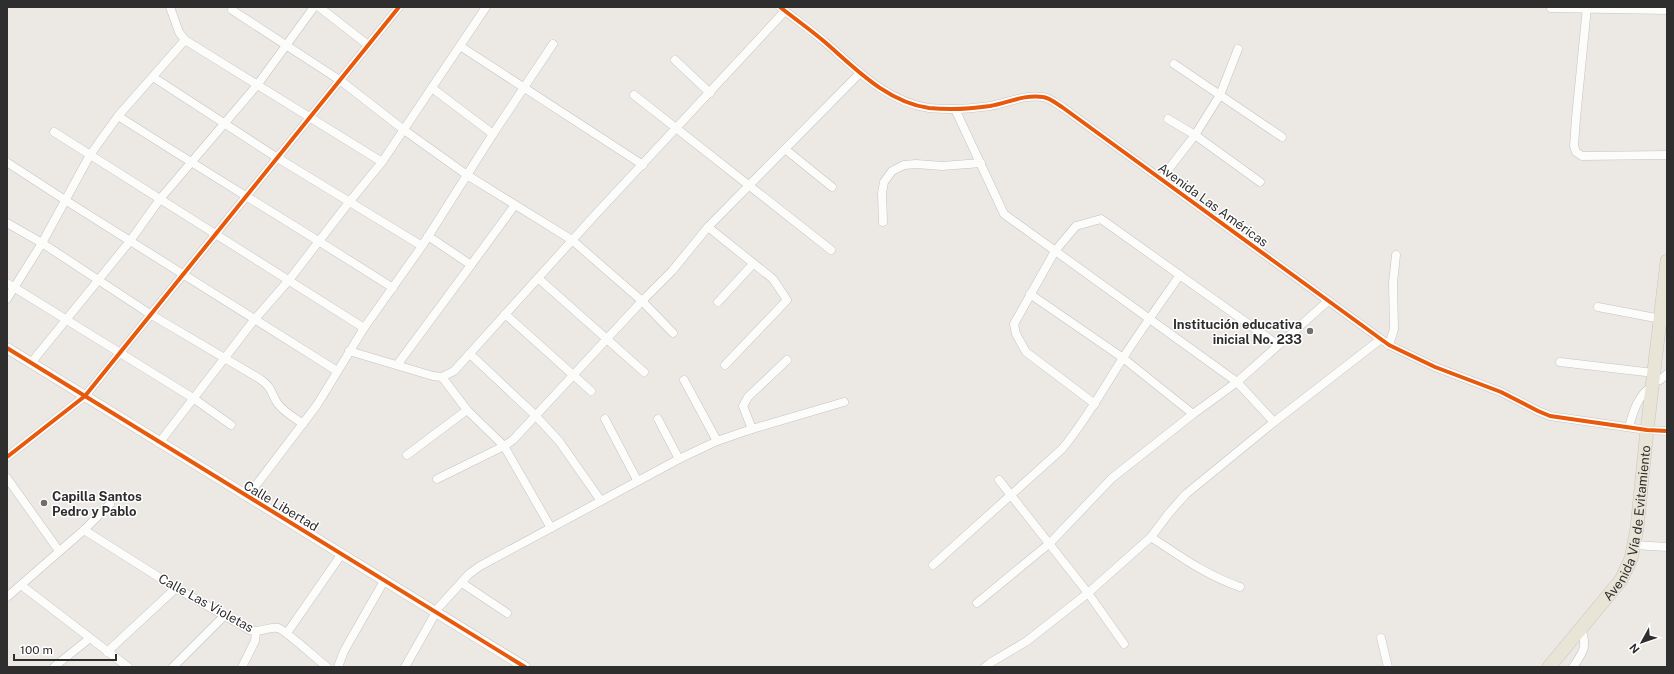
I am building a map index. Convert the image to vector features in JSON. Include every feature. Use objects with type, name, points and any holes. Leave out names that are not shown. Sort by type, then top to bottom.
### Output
[{"type":"main road","name":"Avenida Vía de Evitamiento","points":[[1549,667],[1621,580],[1631,559],[1637,528],[1647,430],[1656,378],[1667,261]]},
{"type":"street","points":[[170,7],[179,32],[185,40],[382,162]]},
{"type":"street","points":[[31,362],[130,241],[160,199],[190,162],[258,84],[314,7]]},
{"type":"street","points":[[319,7],[368,45]]},
{"type":"street","points":[[7,457],[85,396],[276,157],[341,80],[399,7]]},
{"type":"street","points":[[159,443],[254,320],[289,280],[382,162],[486,7]]},
{"type":"street","points":[[1551,8],[1667,10]]},
{"type":"street","points":[[1587,8],[1576,118],[1574,146],[1576,152],[1582,156],[1667,155]]},
{"type":"street","points":[[350,351],[433,376],[442,377],[454,371],[572,240],[710,93],[783,9]]},
{"type":"street","name":"Avenida Las Américas","points":[[783,9],[819,37],[860,73],[881,88],[905,102],[929,108],[955,109],[990,106],[1028,97],[1044,97],[1062,107],[1389,345],[1436,367],[1501,392],[1544,414],[1647,430],[1667,431]]},
{"type":"street","points":[[232,10],[341,80],[404,130],[467,175],[572,240],[642,301],[673,333]]},
{"type":"street","points":[[7,299],[42,243],[90,155],[118,116],[185,40]]},
{"type":"street","points":[[247,497],[317,405],[364,328],[394,288],[422,246],[493,134],[553,44]]},
{"type":"street","points":[[460,46],[643,165]]},
{"type":"street","points":[[1160,179],[1195,135],[1220,95],[1238,49]]},
{"type":"street","points":[[675,60],[710,93]]},
{"type":"street","points":[[1174,64],[1282,137]]},
{"type":"street","points":[[437,479],[504,446],[513,440],[642,301],[672,271],[708,227],[860,73]]},
{"type":"street","points":[[153,77],[276,157],[422,246]]},
{"type":"street","points":[[432,88],[493,134]]},
{"type":"street","points":[[634,95],[831,250]]},
{"type":"street","points":[[955,109],[1004,214],[1237,382],[1274,422]]},
{"type":"street","points":[[118,116],[394,288]]},
{"type":"street","points":[[1168,119],[1195,135],[1260,182]]},
{"type":"street","points":[[54,132],[364,328]]},
{"type":"street","points":[[785,149],[832,187]]},
{"type":"street","points":[[8,163],[254,320],[337,371]]},
{"type":"street","points":[[883,222],[882,193],[884,182],[892,171],[904,165],[916,164],[942,166],[980,163]]},
{"type":"street","points":[[397,365],[515,205]]},
{"type":"street","points":[[1095,404],[1026,352],[1016,334],[1014,324],[1055,251],[1076,226],[1101,219],[1278,345]]},
{"type":"street","points":[[7,223],[42,243],[150,314],[268,385],[277,403],[282,409],[303,424]]},
{"type":"street","points":[[708,227],[773,279],[787,300],[725,365]]},
{"type":"street","points":[[428,236],[471,265]]},
{"type":"street","points":[[1389,345],[1394,329],[1393,283],[1396,255]]},
{"type":"street","points":[[718,302],[753,264]]},
{"type":"street","points":[[933,565],[1062,449],[1076,432],[1095,404],[1123,358],[1180,275]]},
{"type":"street","points":[[538,278],[644,372]]},
{"type":"street","points":[[7,283],[193,398],[231,425]]},
{"type":"street","points":[[1030,294],[1123,358],[1193,414]]},
{"type":"street","points":[[977,603],[1050,543],[1112,478],[1193,414],[1237,382],[1328,301]]},
{"type":"street","points":[[1598,307],[1661,319]]},
{"type":"street","points":[[505,314],[591,391]]},
{"type":"street","points":[[985,667],[995,659],[1027,641],[1088,592],[1152,537],[1169,513],[1186,494],[1274,422],[1381,339]]},
{"type":"street","name":"Calle Libertad","points":[[7,348],[525,667]]},
{"type":"street","points":[[470,354],[535,415],[559,441],[601,501]]},
{"type":"street","points":[[752,429],[743,406],[748,397],[787,360]]},
{"type":"street","points":[[1560,362],[1656,378]]},
{"type":"street","points":[[442,377],[467,410],[504,446],[551,528]]},
{"type":"street","points":[[1629,427],[1639,401],[1656,378]]},
{"type":"street","points":[[684,380],[717,441]]},
{"type":"street","points":[[405,667],[437,613],[439,607],[469,574],[480,566],[637,480],[717,441],[844,402]]},
{"type":"street","points":[[407,455],[467,410]]},
{"type":"street","points":[[605,419],[637,480]]},
{"type":"street","points":[[658,419],[679,459]]},
{"type":"street","points":[[7,478],[59,551]]},
{"type":"street","points":[[999,480],[1088,592],[1124,644]]},
{"type":"street","points":[[8,595],[84,530],[110,504]]},
{"type":"street","name":"Calle Las Violetas","points":[[84,530],[176,588],[224,616],[256,632],[278,628],[286,633]]},
{"type":"street","points":[[1152,537],[1185,561],[1219,579],[1240,587]]},
{"type":"street","points":[[1634,545],[1667,547]]},
{"type":"street","points":[[327,667],[286,633],[341,555]]},
{"type":"street","points":[[338,667],[344,651],[384,581]]},
{"type":"street","points":[[462,583],[506,613]]},
{"type":"street","points":[[21,585],[128,667]]},
{"type":"street","points":[[107,652],[176,588]]},
{"type":"street","points":[[172,667],[224,616]]},
{"type":"street","points":[[1572,667],[1582,655],[1584,647],[1585,640],[1580,629]]},
{"type":"street","points":[[242,667],[255,641],[256,632]]},
{"type":"street","points":[[54,667],[90,638]]},
{"type":"street","points":[[1381,638],[1388,667]]},
{"type":"cycle path","points":[[7,457],[85,396],[399,7]]},
{"type":"cycle path","points":[[780,7],[820,38],[873,83],[899,99],[914,105],[929,108],[960,109],[990,106],[1016,99],[1036,96],[1051,100],[1389,345],[1435,367],[1501,392],[1550,416],[1647,430],[1667,431]]},
{"type":"cycle path","points":[[7,348],[525,667]]},
{"type":"place","name":"Institución educativa inicial No. 233","points":[[1310,331]]},
{"type":"place","name":"Capilla Santos Pedro y Pablo","points":[[44,503]]}]
